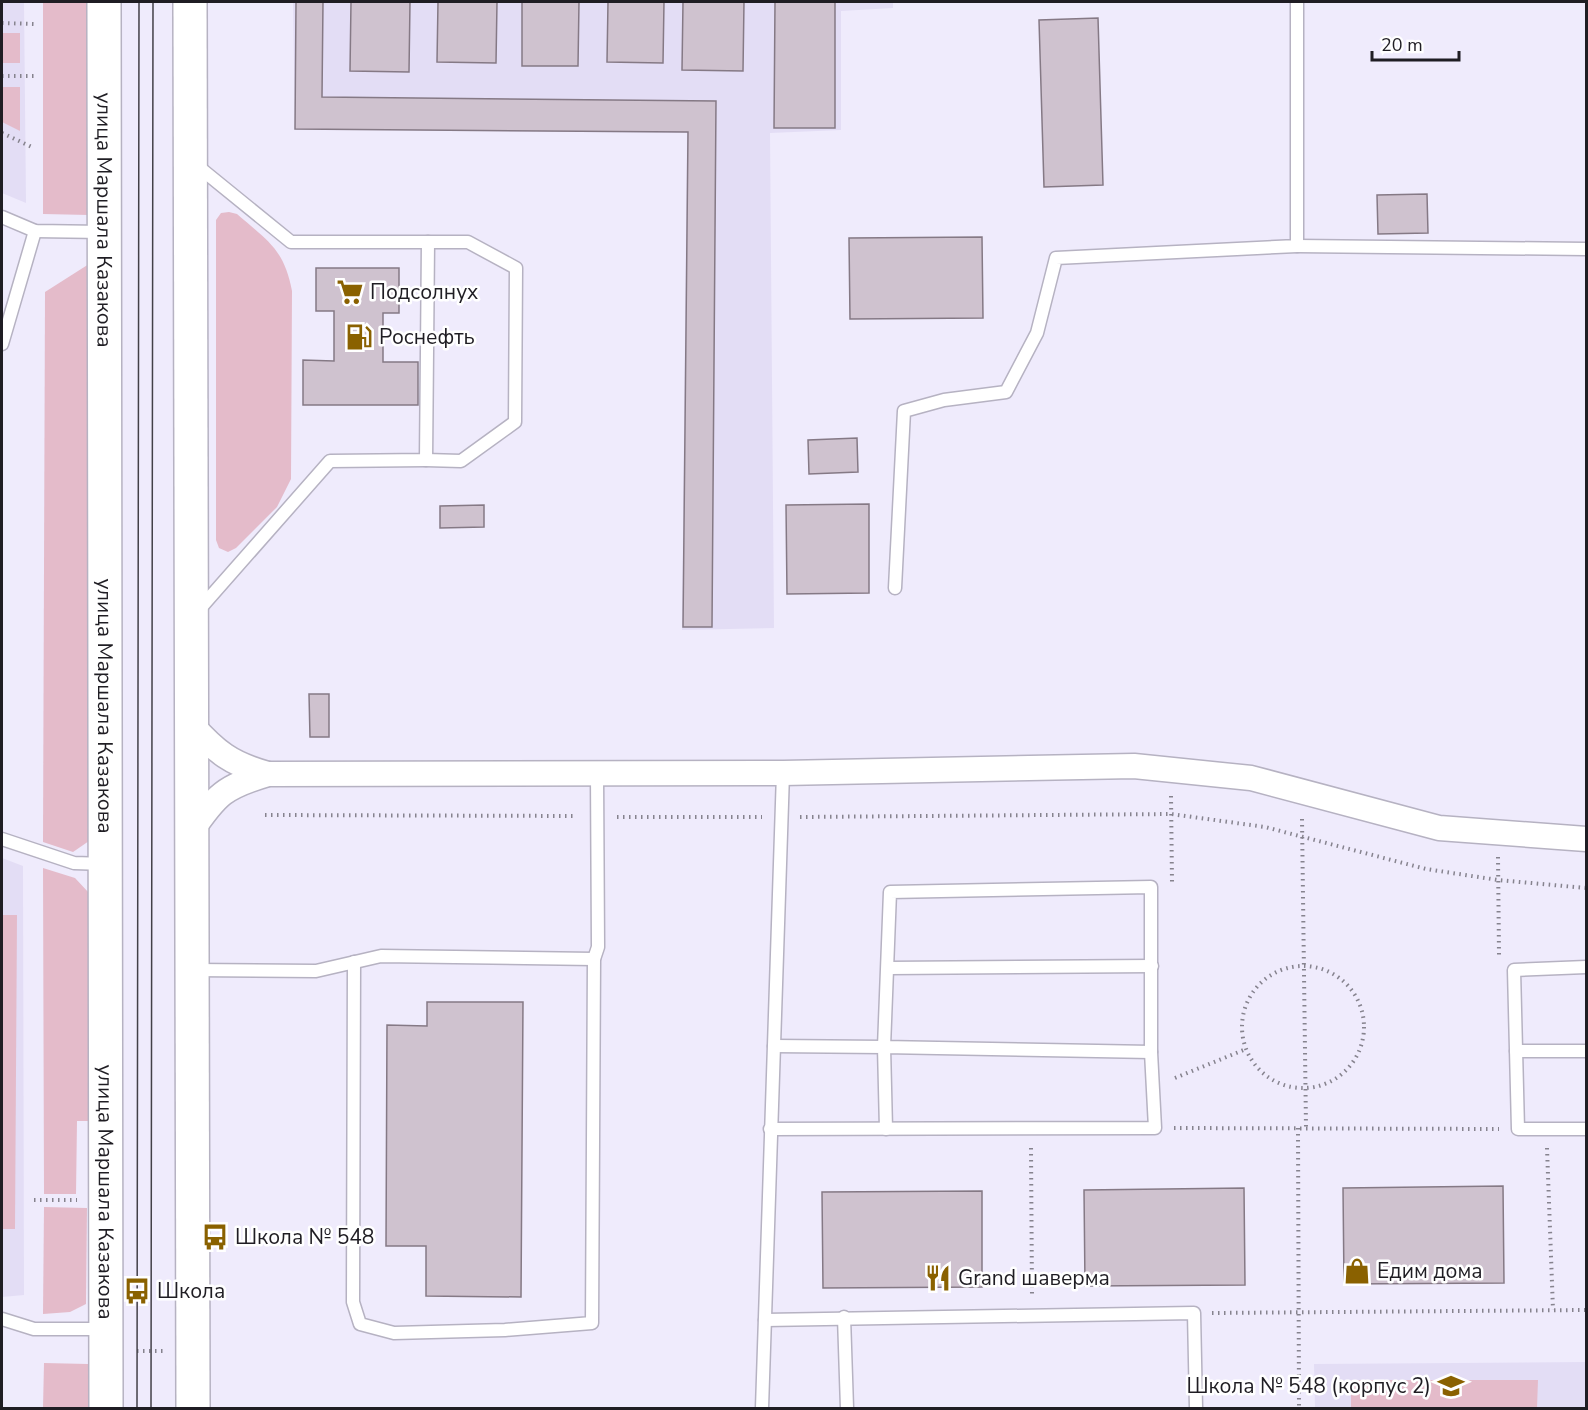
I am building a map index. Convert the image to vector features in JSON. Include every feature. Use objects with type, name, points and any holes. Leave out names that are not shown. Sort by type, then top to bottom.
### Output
[{"type":"main road","name":"улица Маршала Казакова","points":[[104,2],[106,864],[117,1340],[106,1408]]},
{"type":"main road","points":[[190,2],[193,1408]]},
{"type":"street","points":[[191,724],[225,758],[241,767],[268,774],[783,773],[1134,766],[1251,778],[1439,828],[1587,839]]},
{"type":"street","points":[[191,832],[210,804],[224,790],[268,774]]},
{"type":"lane","points":[[1297,2],[1297,246]]},
{"type":"lane","points":[[189,160],[291,242],[468,242],[516,268],[515,422],[461,461],[330,461],[190,620]]},
{"type":"lane","points":[[2,217],[35,231],[104,232]]},
{"type":"lane","points":[[2,344],[35,231]]},
{"type":"lane","points":[[426,460],[428,242]]},
{"type":"lane","points":[[895,588],[904,411],[944,400],[1006,392],[1037,333],[1056,258],[1297,246],[1587,249]]},
{"type":"lane","points":[[762,1408],[783,773]]},
{"type":"lane","points":[[354,962],[352,1302],[360,1324],[394,1333],[505,1330],[592,1323],[594,959],[598,947],[597,774]]},
{"type":"lane","points":[[2,839],[74,863],[106,864]]},
{"type":"lane","points":[[770,1129],[886,1129],[1031,1129],[1155,1128],[1151,1052],[1151,887],[890,892],[889,968],[884,1047],[886,1129]]},
{"type":"lane","points":[[192,970],[316,971],[381,956],[594,959]]},
{"type":"lane","points":[[889,968],[1152,966]]},
{"type":"lane","points":[[1587,967],[1514,970],[1518,1129],[1587,1129]]},
{"type":"lane","points":[[774,1046],[1151,1052]]},
{"type":"lane","points":[[1516,1051],[1587,1051]]},
{"type":"lane","points":[[765,1320],[1194,1313],[1196,1408]]},
{"type":"lane","points":[[844,1317],[847,1408]]},
{"type":"lane","points":[[2,1319],[34,1329],[117,1340]]},
{"type":"path","points":[[2,23],[34,24]]},
{"type":"path","points":[[2,76],[34,76]]},
{"type":"path","points":[[2,133],[34,148]]},
{"type":"path","points":[[1302,809],[1306,1128]]},
{"type":"path","points":[[265,815],[781,817],[1171,814],[1222,820],[1302,836],[1370,856],[1426,869],[1498,880],[1587,888]]},
{"type":"path","points":[[1486,855],[1509,857]]},
{"type":"path","points":[[1304,966],[1325,970],[1343,980],[1350,988],[1356,996],[1363,1016],[1364,1037],[1357,1057],[1344,1073],[1326,1084],[1306,1089],[1287,1086],[1269,1078],[1256,1065],[1246,1049],[1242,1029],[1244,1010],[1253,992],[1267,978],[1284,969],[1304,966]]},
{"type":"path","points":[[1175,1078],[1246,1049]]},
{"type":"path","points":[[1155,1128],[1518,1129]]},
{"type":"path","points":[[1298,1128],[1299,1408]]},
{"type":"path","points":[[1031,1129],[1032,1314]]},
{"type":"path","points":[[1547,1129],[1553,1310]]},
{"type":"path","points":[[1194,1313],[1587,1310]]},
{"type":"path","points":[[117,1340],[172,1351]]},
{"type":"shaded area","points":[[2,2],[24,2],[26,203],[2,193]]},
{"type":"shaded area","points":[[43,2],[89,2],[89,215],[43,214]]},
{"type":"shaded area","points":[[293,2],[893,2],[893,8],[841,11],[841,130],[770,133],[774,628],[682,630],[687,133],[295,129]]},
{"type":"shaded area","points":[[2,33],[20,33],[20,63],[2,63]]},
{"type":"shaded area","points":[[2,87],[20,87],[20,131],[2,122]]},
{"type":"shaded area","points":[[221,213],[237,214],[273,247],[284,265],[292,291],[291,479],[277,507],[236,548],[228,552],[219,548],[216,540],[216,220]]},
{"type":"shaded area","points":[[89,264],[89,841],[73,852],[43,842],[45,292]]},
{"type":"shaded area","points":[[2,858],[23,866],[24,1295],[2,1297]]},
{"type":"shaded area","points":[[43,868],[75,878],[89,893],[88,1121],[77,1121],[76,1194],[44,1194]]},
{"type":"shaded area","points":[[2,915],[17,915],[15,1229],[2,1229]]},
{"type":"shaded area","points":[[44,1207],[87,1208],[86,1304],[70,1312],[43,1314]]},
{"type":"shaded area","name":"Школа № 548 (корпус 2)","points":[[1586,1362],[1586,1408],[1315,1408],[1314,1364]]},
{"type":"shaded area","points":[[44,1363],[88,1364],[88,1408],[43,1408]]},
{"type":"shaded area","points":[[1351,1380],[1538,1380],[1537,1408],[1351,1408]]},
{"type":"building","points":[[296,2],[323,2],[322,97],[716,101],[712,627],[683,627],[688,132],[295,129]]},
{"type":"building","points":[[351,2],[410,2],[409,72],[350,71]]},
{"type":"building","points":[[438,2],[497,2],[496,63],[437,62]]},
{"type":"building","points":[[522,2],[579,2],[578,66],[522,66]]},
{"type":"building","points":[[608,2],[664,2],[663,63],[607,62]]},
{"type":"building","points":[[683,2],[744,2],[743,71],[682,70]]},
{"type":"building","points":[[775,2],[835,2],[835,128],[774,128]]},
{"type":"building","points":[[1098,18],[1103,185],[1044,187],[1039,20]]},
{"type":"building","points":[[1427,194],[1428,233],[1378,234],[1377,195]]},
{"type":"building","points":[[982,237],[983,318],[850,319],[849,238]]},
{"type":"building","name":"Роснефть","points":[[316,268],[399,268],[399,313],[383,313],[383,362],[418,362],[418,405],[303,405],[303,360],[334,361],[334,311],[316,311]]},
{"type":"building","points":[[857,438],[858,472],[809,474],[808,440]]},
{"type":"building","points":[[869,504],[869,593],[787,594],[786,505]]},
{"type":"building","points":[[484,505],[484,527],[440,528],[440,506]]},
{"type":"building","points":[[309,694],[329,694],[329,737],[310,737]]},
{"type":"building","points":[[427,1002],[523,1002],[521,1297],[426,1296],[426,1246],[386,1246],[387,1025],[427,1026]]},
{"type":"building","points":[[1503,1186],[1504,1283],[1344,1284],[1343,1188]]},
{"type":"building","points":[[1244,1188],[1245,1285],[1085,1286],[1084,1190]]},
{"type":"building","points":[[982,1191],[982,1287],[823,1288],[822,1192]]},
{"type":"tram line","points":[[137,1408],[139,2]]},
{"type":"tram line","points":[[151,1408],[153,2]]},
{"type":"place","name":"Подсолнух","points":[[350,292]]},
{"type":"place","name":"Роснефть","points":[[359,337]]},
{"type":"place","name":"Школа № 548","points":[[215,1237]]},
{"type":"place","name":"Едим дома","points":[[1357,1271]]},
{"type":"place","name":"Grand шаверма","points":[[938,1278]]},
{"type":"place","name":"Школа","points":[[137,1291]]},
{"type":"place","name":"Школа № 548 (корпус 2)","points":[[1451,1386]]}]
